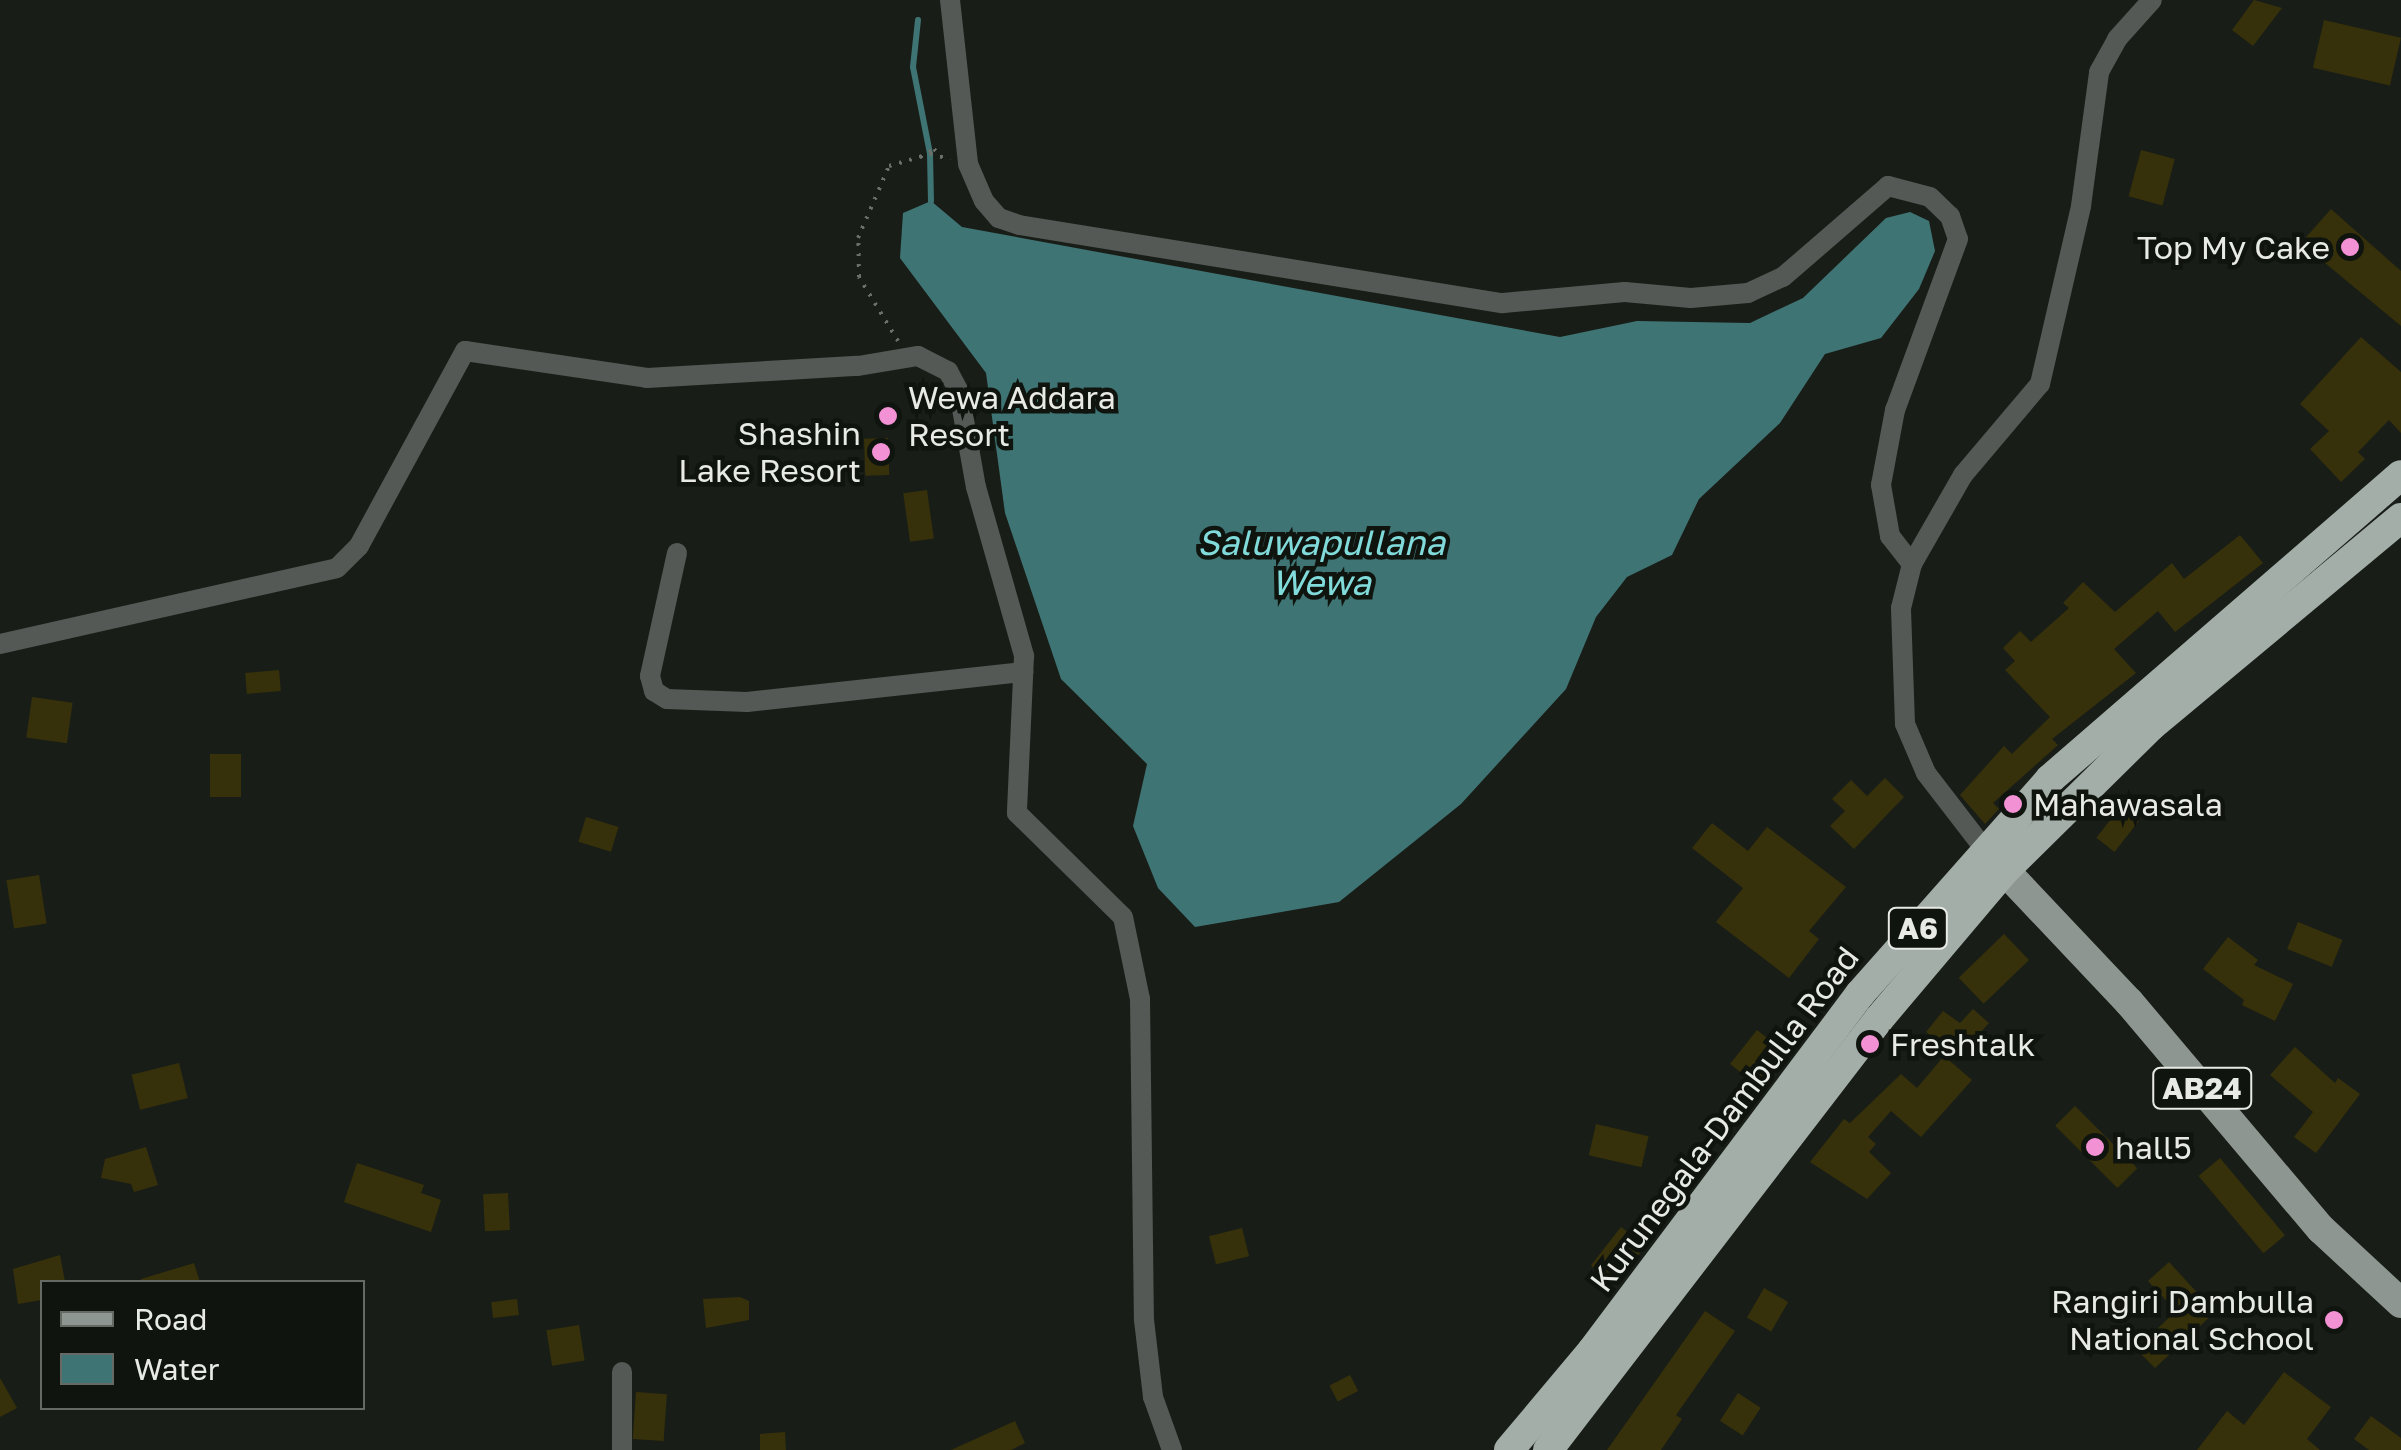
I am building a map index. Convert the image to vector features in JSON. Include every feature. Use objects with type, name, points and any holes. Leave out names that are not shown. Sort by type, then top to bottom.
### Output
[{"type":"highway","name":"Kurunegala-Dambulla Road","points":[[1548,1450],[1995,861],[2126,707],[2401,475]]},
{"type":"highway","name":"Kurunegala-Dambulla Road","points":[[1509,1450],[1592,1351],[1860,994],[1995,861],[2401,518]]},
{"type":"highway","points":[[2314,546],[2338,570]]},
{"type":"main road","name":"AB24","points":[[1995,861],[2129,1002],[2321,1229],[2401,1303]]},
{"type":"street","points":[[950,0],[968,164],[984,202],[999,218],[1020,224],[1503,303],[1625,292],[1691,298],[1748,293],[1783,277],[1888,186],[1910,189],[1950,216],[1958,238],[1886,442],[1883,508],[1890,536],[1912,564]]},
{"type":"street","points":[[1995,861],[1926,773],[1906,724],[1901,608],[1912,564],[1963,475],[2040,384],[2081,206],[2099,72],[2117,39],[2152,0]]},
{"type":"street","points":[[0,644],[337,568],[359,546],[465,350],[647,378],[858,366],[918,356],[948,371],[960,392],[969,457],[1023,672],[1017,813],[1123,917],[1140,998],[1144,1320],[1153,1397],[1172,1450]]},
{"type":"street","points":[[677,553],[650,676],[668,700],[747,702],[1023,672]]},
{"type":"street","points":[[622,1372],[622,1450]]},
{"type":"path","points":[[918,356],[899,342],[858,277],[858,238],[889,166],[934,149],[940,157],[968,164]]},
{"type":"water","name":"Saluwapullana Wewa","points":[[931,201],[962,227],[1560,337],[1637,321],[1750,323],[1803,298],[1886,218],[1910,212],[1929,221],[1935,251],[1919,289],[1881,338],[1825,354],[1780,423],[1699,499],[1672,555],[1627,577],[1596,617],[1566,689],[1461,804],[1339,902],[1195,927],[1158,888],[1133,826],[1147,764],[1061,679],[1005,513],[986,373],[900,258],[903,213]]},
{"type":"building","points":[[2254,0],[2282,8],[2253,46],[2232,30]]},
{"type":"building","points":[[2324,20],[2401,38],[2390,86],[2313,68]]},
{"type":"building","points":[[2141,150],[2175,159],[2162,205],[2129,196]]},
{"type":"building","points":[[2331,209],[2401,271],[2401,326],[2301,243]]},
{"type":"building","points":[[2361,337],[2401,372],[2401,433],[2389,420],[2358,452],[2365,459],[2341,482],[2310,449],[2329,431],[2300,404]]},
{"type":"building","points":[[888,438],[889,475],[865,476],[864,439]]},
{"type":"building","points":[[927,490],[934,539],[910,542],[903,493]]},
{"type":"building","points":[[2240,535],[2263,563],[2175,632],[2158,611],[2114,649],[2136,673],[2052,739],[2058,745],[1993,803],[1999,809],[1985,824],[1960,795],[2004,746],[2012,754],[2050,717],[2005,670],[2015,661],[2003,648],[2020,631],[2031,642],[2069,608],[2063,603],[2083,582],[2115,612],[2172,563],[2184,579]]},
{"type":"building","points":[[279,670],[281,691],[247,694],[245,673]]},
{"type":"building","points":[[32,697],[73,703],[67,743],[26,738]]},
{"type":"building","points":[[210,754],[241,754],[241,797],[210,797]]},
{"type":"building","points":[[1885,778],[1904,797],[1854,849],[1830,826],[1845,811],[1832,799],[1851,780],[1867,796]]},
{"type":"building","points":[[2129,796],[2147,810],[2114,852],[2096,838]]},
{"type":"building","points":[[586,817],[619,827],[611,852],[578,842]]},
{"type":"building","points":[[1712,823],[1748,851],[1767,827],[1846,887],[1809,931],[1819,939],[1789,978],[1716,922],[1743,888],[1692,848]]},
{"type":"building","points":[[39,875],[47,923],[14,929],[6,880]]},
{"type":"building","points":[[2298,922],[2343,940],[2332,967],[2287,949]]},
{"type":"building","points":[[2004,934],[2029,960],[1984,1004],[1959,978]]},
{"type":"building","points":[[2228,937],[2258,960],[2254,965],[2293,984],[2275,1021],[2242,1005],[2244,1000],[2203,969]]},
{"type":"building","points":[[1973,1009],[1989,1023],[1959,1056],[1926,1032],[1943,1011],[1960,1023]]},
{"type":"building","points":[[1757,1030],[1784,1051],[1764,1091],[1730,1064]]},
{"type":"building","points":[[2295,1047],[2335,1083],[2338,1078],[2360,1094],[2316,1153],[2294,1137],[2313,1112],[2270,1075]]},
{"type":"building","points":[[1944,1056],[1972,1080],[1921,1137],[1891,1111],[1868,1137],[1876,1144],[1869,1152],[1891,1173],[1867,1199],[1810,1162],[1844,1119],[1850,1123],[1901,1074],[1917,1088]]},
{"type":"building","points":[[179,1063],[188,1098],[140,1110],[131,1075]]},
{"type":"building","name":"hall5","points":[[2075,1106],[2137,1168],[2117,1188],[2055,1126]]},
{"type":"building","points":[[1596,1124],[1649,1136],[1641,1167],[1589,1155]]},
{"type":"building","points":[[146,1147],[158,1185],[134,1192],[131,1184],[101,1178],[105,1159]]},
{"type":"building","points":[[2220,1158],[2285,1235],[2263,1253],[2199,1176]]},
{"type":"building","points":[[357,1163],[424,1185],[421,1193],[441,1200],[431,1232],[344,1202]]},
{"type":"building","points":[[508,1193],[510,1230],[485,1231],[483,1194]]},
{"type":"building","points":[[1621,1227],[1645,1246],[1615,1285],[1591,1266]]},
{"type":"building","points":[[1242,1228],[1249,1256],[1216,1264],[1209,1236]]},
{"type":"building","points":[[60,1255],[65,1280],[40,1280],[40,1300],[18,1304],[13,1269]]},
{"type":"building","points":[[2169,1262],[2215,1312],[2155,1368],[2136,1349],[2176,1311],[2148,1281]]},
{"type":"building","points":[[194,1263],[199,1280],[141,1280]]},
{"type":"building","points":[[1764,1288],[1788,1302],[1771,1331],[1747,1317]]},
{"type":"building","points":[[740,1297],[749,1301],[749,1320],[706,1328],[703,1299]]},
{"type":"building","points":[[517,1299],[519,1315],[493,1318],[491,1302]]},
{"type":"building","points":[[1705,1311],[1735,1331],[1676,1415],[1682,1419],[1661,1450],[1607,1450]]},
{"type":"building","points":[[579,1325],[585,1361],[552,1366],[546,1330]]},
{"type":"building","points":[[2284,1372],[2331,1407],[2307,1439],[2320,1450],[2197,1450],[2227,1411],[2244,1425]]},
{"type":"building","points":[[1350,1375],[1358,1391],[1338,1401],[1330,1385]]},
{"type":"building","points":[[0,1378],[17,1408],[0,1417]]},
{"type":"building","points":[[636,1392],[667,1394],[664,1441],[633,1439]]},
{"type":"building","points":[[1738,1393],[1761,1408],[1743,1435],[1720,1421]]},
{"type":"building","points":[[2371,1416],[2401,1438],[2401,1450],[2369,1450],[2354,1439]]},
{"type":"building","points":[[1015,1421],[1025,1443],[1011,1450],[951,1450]]},
{"type":"building","points":[[785,1432],[786,1450],[760,1450],[760,1434]]},
{"type":"waterway","points":[[918,20],[913,67],[930,154],[931,201]]},
{"type":"place","name":"Top My Cake","points":[[2350,247]]},
{"type":"place","name":"Wewa Addara Resort","points":[[888,416]]},
{"type":"place","name":"Shashin Lake Resort","points":[[881,452]]},
{"type":"place","name":"Mahawasala","points":[[2013,804]]},
{"type":"place","name":"Freshtalk","points":[[1870,1044]]},
{"type":"place","name":"hall5","points":[[2095,1147]]},
{"type":"place","name":"Rangiri Dambulla National School","points":[[2334,1320]]}]
